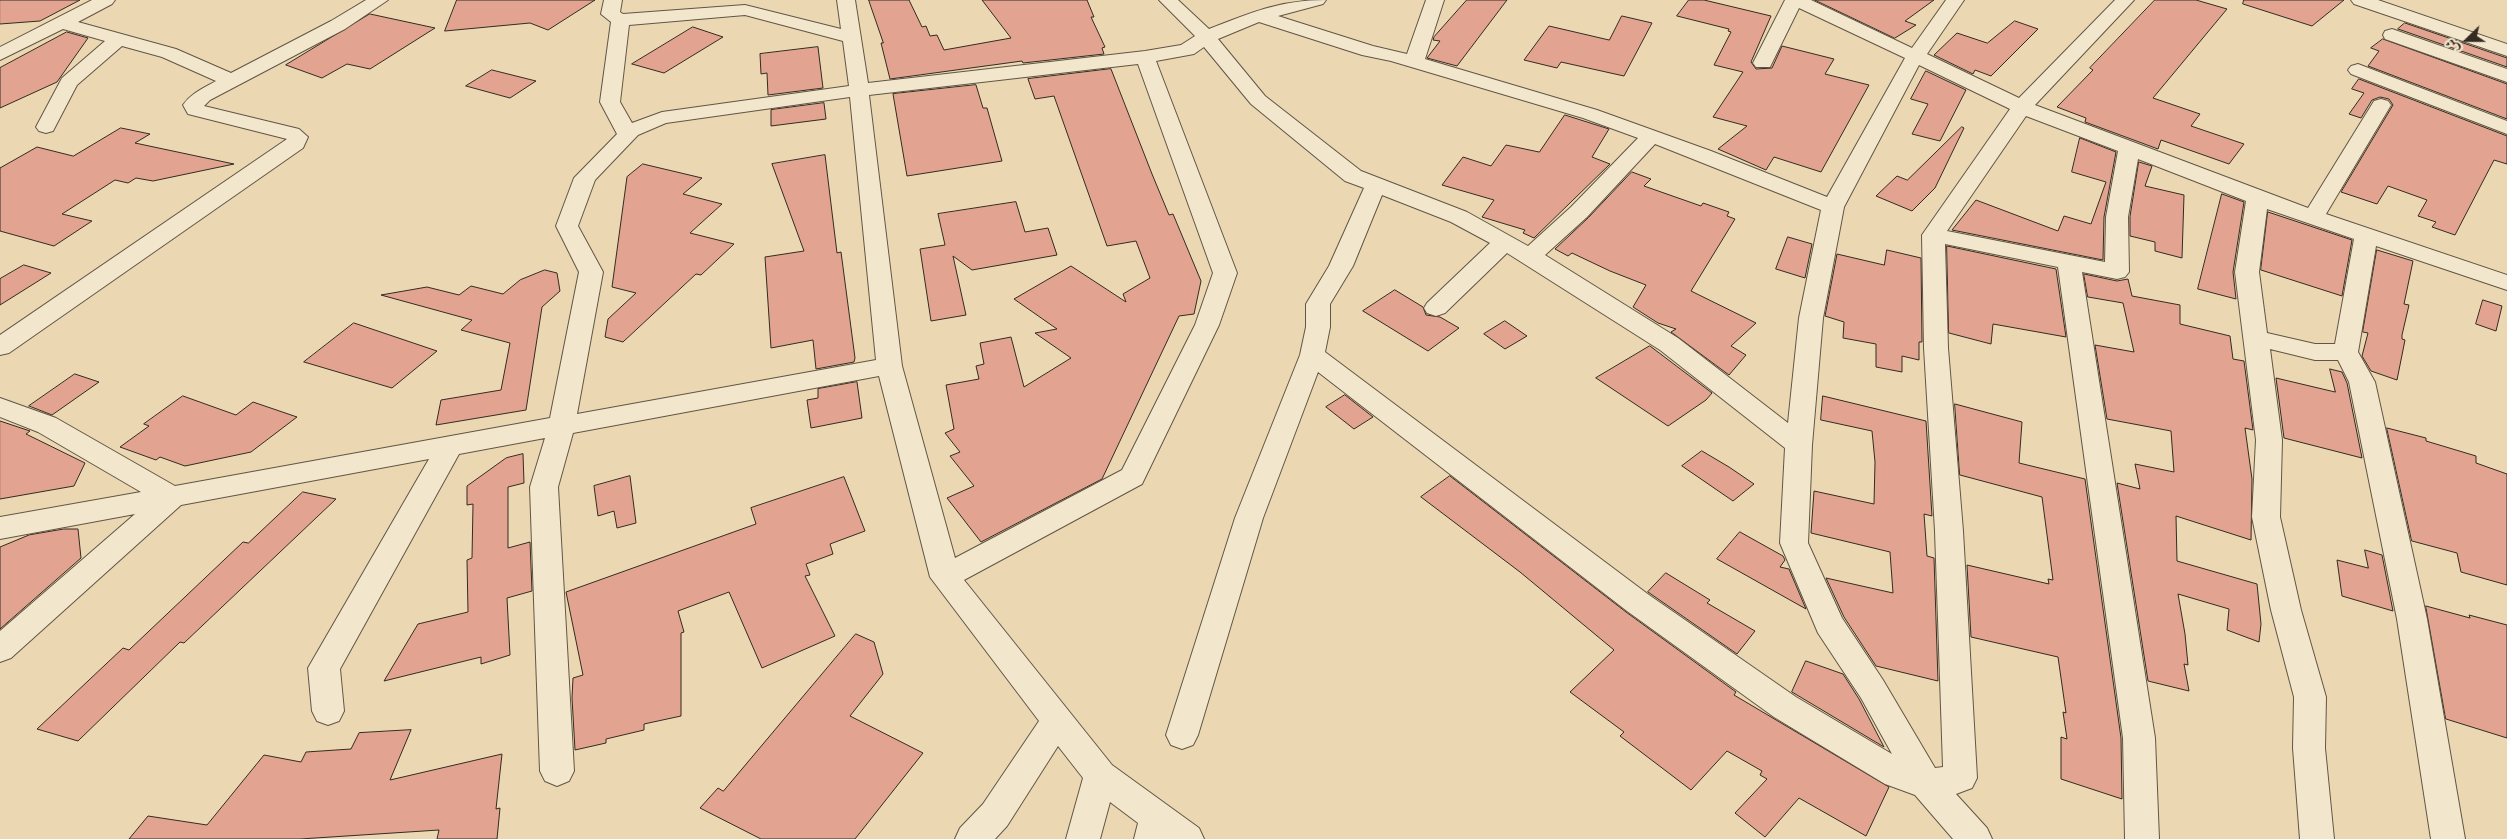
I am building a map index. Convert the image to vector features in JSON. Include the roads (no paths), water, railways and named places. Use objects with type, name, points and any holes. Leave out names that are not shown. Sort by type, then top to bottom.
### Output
[{"type":"street","points":[[0,54],[106,0]]},
{"type":"street","points":[[0,347],[296,144],[298,137],[292,133],[193,108],[198,99],[338,25],[379,0]]},
{"type":"street","points":[[613,0],[610,14],[620,20],[745,10],[853,38]]},
{"type":"street","points":[[846,0],[853,38],[889,366],[945,578],[1100,775],[1154,828],[1187,839]]},
{"type":"street","points":[[1168,0],[1206,37],[1258,100],[1353,176],[1459,216],[1530,256],[1669,344],[1799,445]]},
{"type":"street","points":[[557,771],[544,486],[562,426],[591,272],[567,226],[584,178],[628,135],[662,118],[859,90],[1145,57],[1187,50],[1206,37],[1258,16],[1317,0]]},
{"type":"street","points":[[1414,62],[1435,0]]},
{"type":"street","points":[[1762,63],[1796,0],[2022,107],[2256,198],[2507,284]]},
{"type":"street","points":[[1955,0],[1916,56],[1833,207],[1811,318],[1799,445],[1794,543],[1829,624],[1872,689],[1927,785],[1974,839]]},
{"type":"street","points":[[1312,355],[1638,603],[1784,706],[1897,774],[1927,785],[1960,778],[1949,531],[1936,348],[1933,235],[2022,107],[2125,0]]},
{"type":"street","points":[[2360,0],[2507,50]]},
{"type":"street","points":[[1258,16],[1369,51],[1414,62],[1590,114],[1652,136],[1833,207]]},
{"type":"street","points":[[620,20],[610,102],[628,135]]},
{"type":"street","points":[[62,23],[169,53],[232,81]]},
{"type":"street","points":[[2392,35],[2507,76]]},
{"type":"street","points":[[0,39],[37,36]]},
{"type":"street","points":[[46,127],[69,82],[119,39]]},
{"type":"street","points":[[945,578],[1132,477],[1208,324],[1225,273],[1145,57]]},
{"type":"street","points":[[2358,70],[2507,128]]},
{"type":"street","points":[[2313,218],[2381,105]]},
{"type":"street","points":[[1530,256],[1579,212],[1652,136]]},
{"type":"street","points":[[1933,235],[2117,272],[2117,216],[2128,149]]},
{"type":"street","points":[[1182,735],[1249,518],[1312,355],[1318,327],[1318,304],[1341,266],[1376,184]]},
{"type":"street","points":[[2256,198],[2247,272],[2269,440],[2266,516],[2286,610],[2310,697],[2309,748],[2317,839]]},
{"type":"street","points":[[2366,236],[2346,352],[2362,382],[2364,390],[2412,618],[2448,839]]},
{"type":"street","points":[[1436,308],[1505,242]]},
{"type":"street","points":[[2069,262],[2139,738],[2142,839]]},
{"type":"street","points":[[2255,338],[2314,352],[2346,352]]},
{"type":"street","points":[[0,528],[889,366]]},
{"type":"street","points":[[0,407],[48,425],[172,497]]},
{"type":"street","points":[[328,711],[324,668],[450,446]]},
{"type":"street","points":[[0,649],[172,497]]},
{"type":"street","points":[[972,839],[995,816],[1057,721]]},
{"type":"street","points":[[1083,839],[1100,775]]}]
